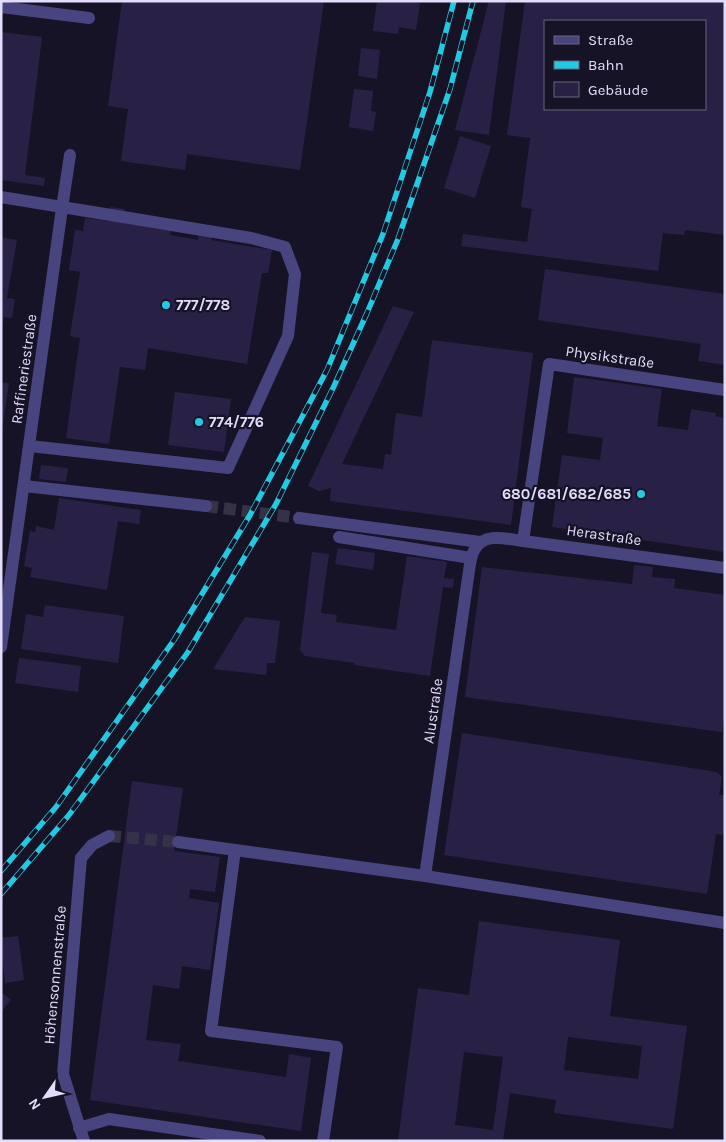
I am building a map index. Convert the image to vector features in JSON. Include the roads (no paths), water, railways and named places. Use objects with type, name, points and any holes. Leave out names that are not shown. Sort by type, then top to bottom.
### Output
[{"type":"lane","points":[[1,6],[89,18]]},
{"type":"lane","name":"Raffineriestraße","points":[[1,647],[70,155]]},
{"type":"lane","points":[[1,197],[251,238],[285,247],[295,274],[288,336],[228,468],[30,446]]},
{"type":"lane","name":"Physikstraße","points":[[523,541],[549,364],[725,390]]},
{"type":"lane","points":[[24,486],[206,506]]},
{"type":"lane","name":"Herastraße","points":[[299,518],[475,550],[490,538],[725,568]]},
{"type":"lane","points":[[339,537],[475,550]]},
{"type":"lane","name":"Alustraße","points":[[425,876],[475,550]]},
{"type":"lane","name":"Höhensonnenstraße","points":[[84,1141],[63,1074],[81,858],[92,845],[109,836]]},
{"type":"lane","points":[[178,842],[425,876],[725,923]]},
{"type":"lane","points":[[235,850],[211,1030],[337,1047],[324,1141]]},
{"type":"lane","points":[[80,1128],[109,1119],[260,1141]]},
{"type":"tunnel","points":[[206,506],[299,518]]},
{"type":"tunnel","points":[[109,836],[178,842]]},
{"type":"railway","points":[[1,871],[56,807],[174,640],[250,515],[327,370],[383,234],[430,92],[454,1]]},
{"type":"railway","points":[[1,894],[69,815],[188,652],[276,504],[334,386],[398,239],[450,89],[473,1]]},
{"type":"place","name":"777/778","points":[[166,305]]},
{"type":"place","name":"774/776","points":[[199,422]]},
{"type":"place","name":"680/681/682/685","points":[[641,494]]}]
